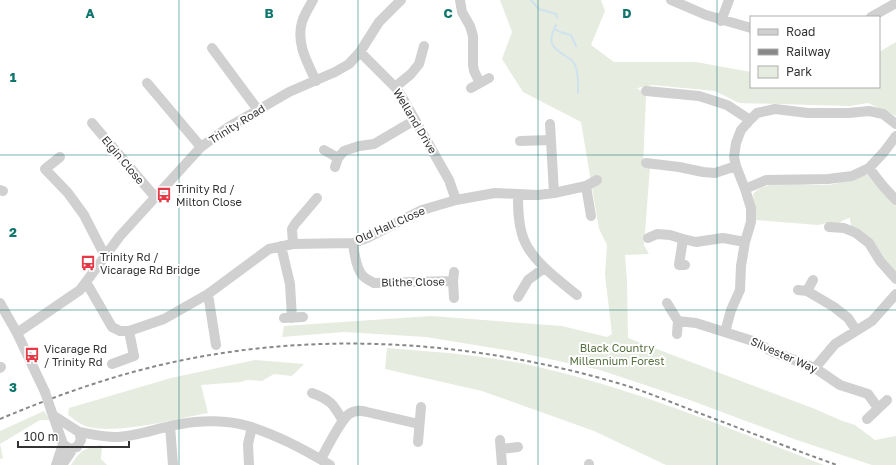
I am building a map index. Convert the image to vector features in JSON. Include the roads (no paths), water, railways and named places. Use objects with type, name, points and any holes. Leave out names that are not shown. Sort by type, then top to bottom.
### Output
[{"type":"street","points":[[313,0],[302,21],[300,38],[303,54],[316,81]]},
{"type":"street","name":"Trinity Road","points":[[17,333],[80,290],[105,256],[154,197],[201,147],[230,126],[289,92],[316,81],[349,64],[360,52],[379,22],[401,0]]},
{"type":"street","points":[[460,0],[462,12],[470,26],[473,36],[474,71],[484,80],[471,88]]},
{"type":"street","points":[[671,0],[706,16],[750,28]]},
{"type":"street","points":[[721,20],[730,0]]},
{"type":"street","points":[[873,16],[896,3]]},
{"type":"street","points":[[395,87],[411,74],[418,64],[424,46]]},
{"type":"street","points":[[212,48],[258,110]]},
{"type":"street","name":"Welland Drive","points":[[360,52],[395,87],[449,180],[456,200]]},
{"type":"street","points":[[147,83],[201,147]]},
{"type":"street","points":[[646,91],[699,96],[727,105],[750,120]]},
{"type":"street","points":[[726,332],[731,310],[740,290],[741,266],[745,242],[751,222],[751,208],[734,157],[736,143],[741,130],[757,113],[775,109],[808,113],[849,113],[869,111],[883,114],[896,124]]},
{"type":"street","points":[[324,150],[336,162],[344,151],[350,148],[374,144],[415,120]]},
{"type":"street","name":"Elgin Close","points":[[92,123],[154,197]]},
{"type":"street","points":[[550,124],[554,193]]},
{"type":"street","points":[[745,189],[766,180],[828,179],[852,176],[869,168],[896,136]]},
{"type":"street","points":[[520,141],[550,140]]},
{"type":"street","points":[[60,157],[45,169],[68,193],[84,215],[105,256]]},
{"type":"street","points":[[646,163],[715,173],[736,166]]},
{"type":"street","points":[[869,168],[896,200]]},
{"type":"street","name":"Old Hall Close","points":[[129,331],[164,319],[208,294],[268,249],[293,244],[353,243],[367,238],[422,210],[456,200],[495,193],[538,195],[554,193],[586,186],[597,180]]},
{"type":"street","points":[[586,186],[591,216]]},
{"type":"street","points":[[518,194],[519,221],[522,236],[527,246],[544,268],[577,295]]},
{"type":"street","points":[[293,244],[292,229],[317,198]]},
{"type":"street","points":[[829,227],[845,223],[869,243],[880,261],[896,279]]},
{"type":"street","points":[[648,238],[657,234],[670,234],[683,240],[696,242],[723,238],[745,242]]},
{"type":"street","points":[[683,240],[679,265],[686,265]]},
{"type":"street","name":"Blithe Close","points":[[353,243],[354,253],[361,275],[364,278],[374,283],[453,276],[454,298]]},
{"type":"street","points":[[281,246],[290,284],[288,318],[303,317]]},
{"type":"street","points":[[518,297],[528,280],[544,268]]},
{"type":"street","points":[[813,280],[803,291],[834,307],[848,318],[856,330]]},
{"type":"street","points":[[86,282],[112,327],[120,331],[129,331],[134,356],[112,364]]},
{"type":"street","points":[[208,294],[216,345]]},
{"type":"street","points":[[815,368],[835,344],[872,321],[896,294]]},
{"type":"street","points":[[0,303],[17,333],[45,392],[63,441],[68,448],[76,447],[107,437]]},
{"type":"street","points":[[667,303],[678,321],[677,334]]},
{"type":"street","name":"Silvester Way","points":[[678,321],[696,323],[756,342],[771,351],[815,368],[840,385],[868,394],[878,408]]},
{"type":"street","points":[[312,394],[324,398],[333,404],[343,421]]},
{"type":"street","points":[[868,419],[887,400]]},
{"type":"street","points":[[418,442],[421,407]]},
{"type":"street","points":[[321,459],[343,421],[349,414],[359,410],[419,424]]},
{"type":"street","points":[[52,413],[76,431],[81,438],[62,465]]},
{"type":"street","points":[[56,465],[66,432],[76,431],[107,437],[128,436],[170,426],[198,422],[246,425],[308,452],[330,465]]},
{"type":"street","points":[[170,426],[173,465]]},
{"type":"street","points":[[249,465],[248,444],[252,427]]},
{"type":"street","points":[[502,465],[500,445],[518,448]]},
{"type":"waterway","points":[[531,0],[539,9],[556,14],[557,18]]},
{"type":"waterway","points":[[556,25],[551,40],[552,44],[557,50],[574,62],[576,66],[578,93]]},
{"type":"waterway","points":[[555,29],[571,35],[576,46]]},
{"type":"railway","points":[[0,419],[56,397],[113,378],[152,367],[210,355],[269,347],[328,344],[388,344],[447,349],[505,357],[564,369],[621,384],[837,465]]},
{"type":"place","name":"Trinity Rd / Milton Close","points":[[164,195]]},
{"type":"place","name":"Trinity Rd / Vicarage Rd Bridge","points":[[88,263]]},
{"type":"place","name":"Vicarage Rd / Trinity Rd","points":[[32,355]]},
{"type":"park label","name":"Black Country Millennium Forest","points":[[617,354]]}]
